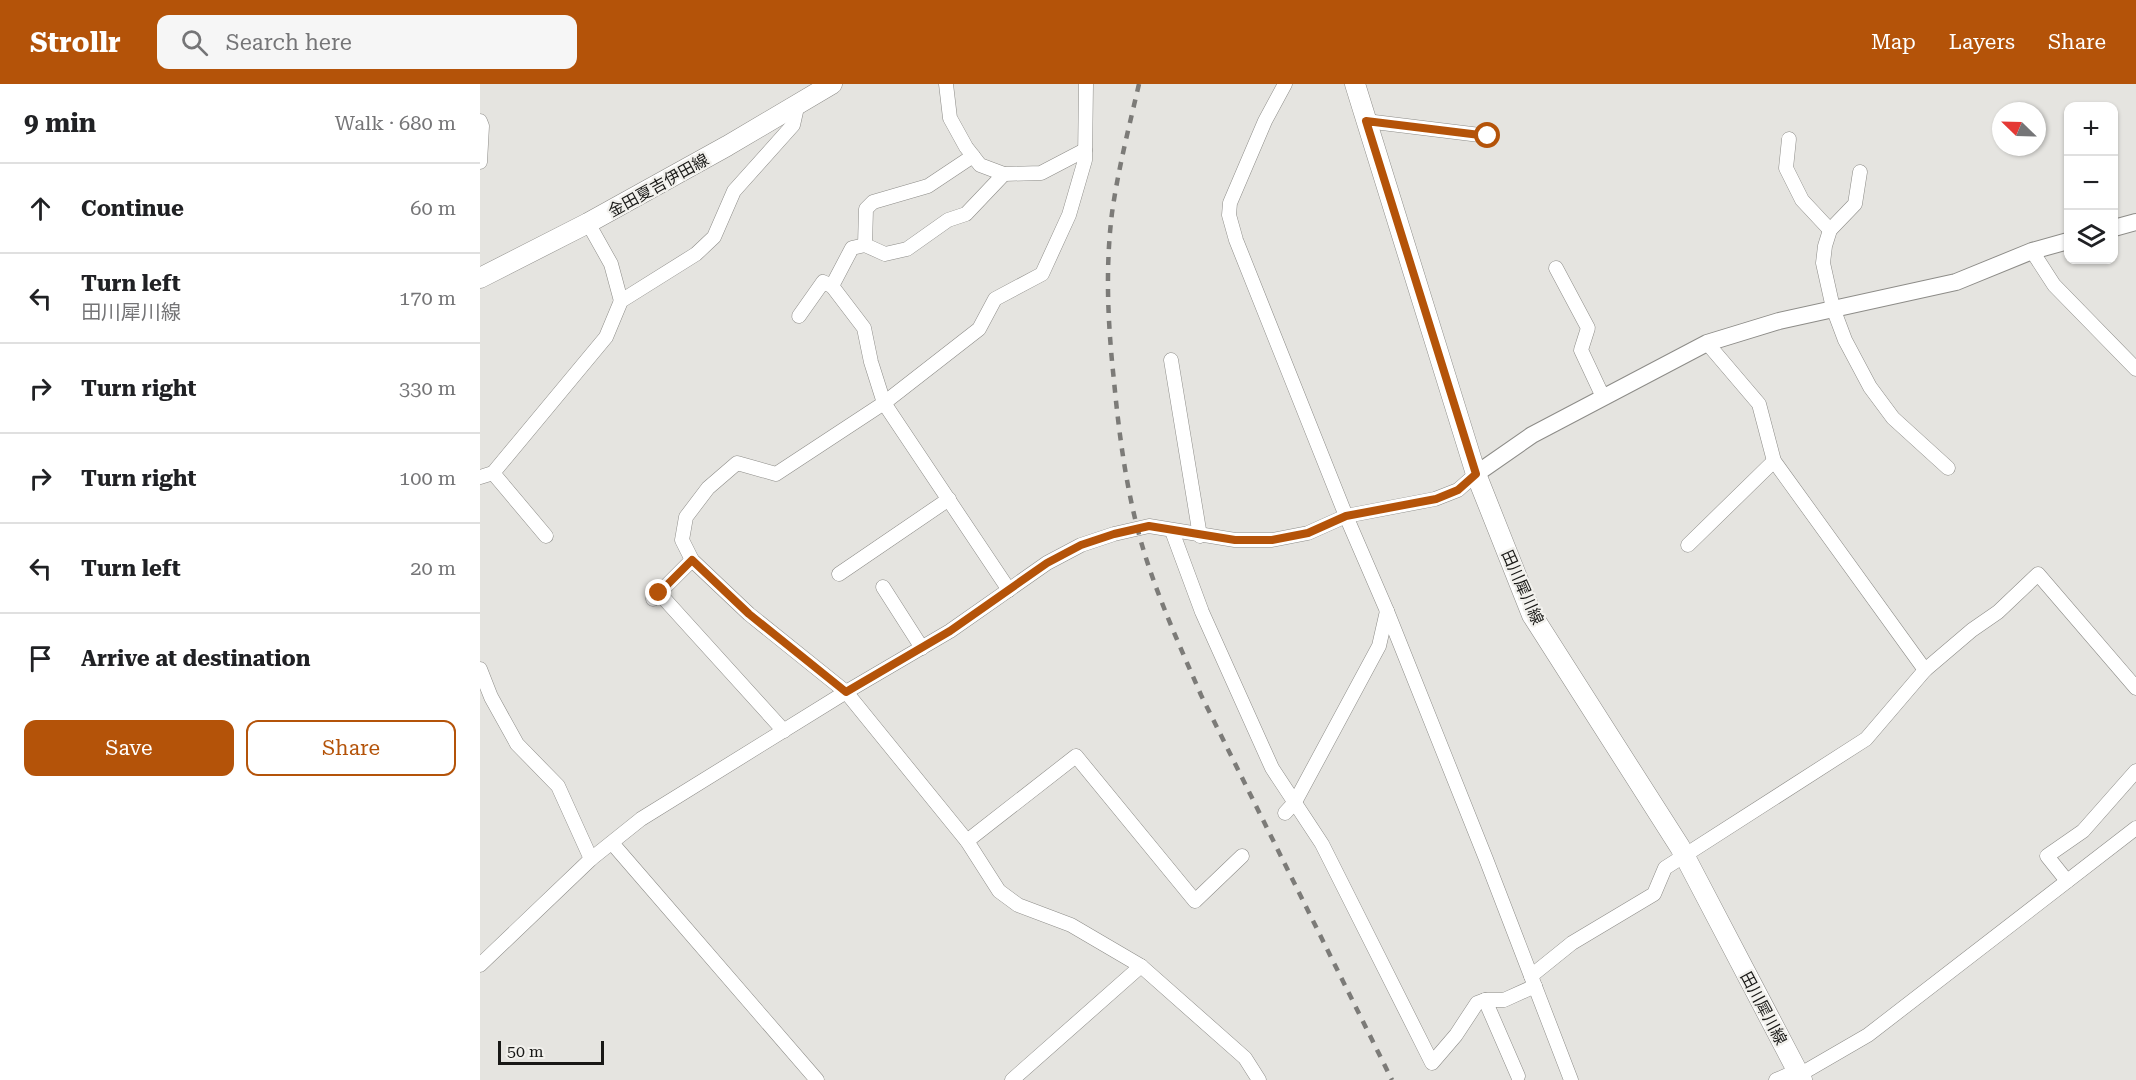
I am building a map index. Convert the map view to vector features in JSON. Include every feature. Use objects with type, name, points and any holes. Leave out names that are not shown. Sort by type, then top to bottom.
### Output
[{"type":"main road","name":"金田夏吉伊田線","points":[[480,278],[588,223],[727,146],[832,84]]},
{"type":"main road","name":"田川犀川線","points":[[1355,84],[1476,474],[1532,615],[1685,856],[1799,1075]]},
{"type":"street","points":[[946,84],[950,118],[980,165],[1004,174],[1041,173],[1085,150]]},
{"type":"street","points":[[1086,84],[1085,160],[1069,215],[1042,274],[995,299],[979,329],[884,403],[776,474],[737,464],[708,488],[686,517],[682,540],[692,560],[749,614],[846,692],[967,841],[999,891],[1018,905],[1071,925],[1141,966],[1245,1058],[1259,1080]]},
{"type":"street","points":[[1285,84],[1261,131],[1230,203],[1229,215],[1236,240],[1346,516],[1387,611],[1571,1080]]},
{"type":"street","points":[[546,536],[487,475],[606,337],[621,301],[696,254],[714,237],[734,191],[793,125],[798,103]]},
{"type":"street","points":[[480,121],[482,135],[480,162]]},
{"type":"street","points":[[1366,121],[1488,136]]},
{"type":"street","points":[[1789,139],[1786,168],[1802,200],[1830,230]]},
{"type":"street","points":[[865,245],[866,209],[873,202],[928,186],[973,156]]},
{"type":"street","points":[[1860,172],[1855,204],[1830,230],[1825,246],[1823,263],[1833,308],[1845,340],[1870,387],[1893,418],[1948,468]]},
{"type":"street","points":[[832,286],[852,248],[865,245],[885,254],[907,249],[948,220],[966,214],[1004,174]]},
{"type":"street","points":[[2118,227],[2136,222]]},
{"type":"street","points":[[588,223],[611,264],[621,301]]},
{"type":"street","points":[[480,965],[591,859],[641,819],[846,692],[950,631],[1047,563],[1081,545],[1149,526],[1235,540],[1272,540],[1308,533],[1346,516],[1436,499],[1458,490],[1476,474],[1532,435],[1707,343],[1779,321],[1956,282],[2032,251],[2064,242]]},
{"type":"street","points":[[2032,251],[2054,285],[2136,369]]},
{"type":"street","points":[[1556,268],[1588,328],[1581,350],[1603,398]]},
{"type":"street","points":[[799,316],[823,282],[832,286],[864,328],[871,362],[884,403],[1009,590]]},
{"type":"street","points":[[1707,343],[1759,404],[1774,461],[1924,670]]},
{"type":"street","points":[[1171,360],[1200,536]]},
{"type":"street","points":[[1688,545],[1774,461]]},
{"type":"street","points":[[839,574],[949,499]]},
{"type":"street","points":[[1172,531],[1202,612],[1272,768],[1322,844],[1432,1063],[1456,1035],[1477,1003],[1485,1000],[1504,1000],[1533,981],[1572,943],[1654,894],[1665,868],[1866,739],[1924,670],[1972,630],[1998,612],[2038,574],[2136,688]]},
{"type":"street","points":[[692,560],[656,596],[784,731]]},
{"type":"street","points":[[883,587],[922,648]]},
{"type":"street","points":[[1285,813],[1295,802],[1378,646],[1387,611]]},
{"type":"street","points":[[480,669],[491,697],[518,744],[558,786],[591,859]]},
{"type":"street","points":[[967,841],[1076,756],[1195,901],[1242,856]]},
{"type":"street","points":[[2067,881],[2047,856],[2083,831],[2136,771]]},
{"type":"street","points":[[1776,1080],[1799,1075],[1868,1035],[2136,828]]},
{"type":"street","points":[[612,843],[817,1080]]},
{"type":"street","points":[[1012,1080],[1141,966]]},
{"type":"street","points":[[1485,1000],[1518,1076]]},
{"type":"railway","points":[[1139,84],[1114,197],[1108,276],[1110,339],[1116,401],[1135,519],[1160,598],[1201,695],[1392,1080]]},
{"type":"route","points":[[659,593],[692,560],[749,614],[846,692],[950,631],[1047,563],[1081,545],[1114,534],[1149,526],[1235,540],[1272,540],[1308,533],[1346,516],[1436,499],[1458,490],[1476,474],[1366,121],[1488,136]]}]
